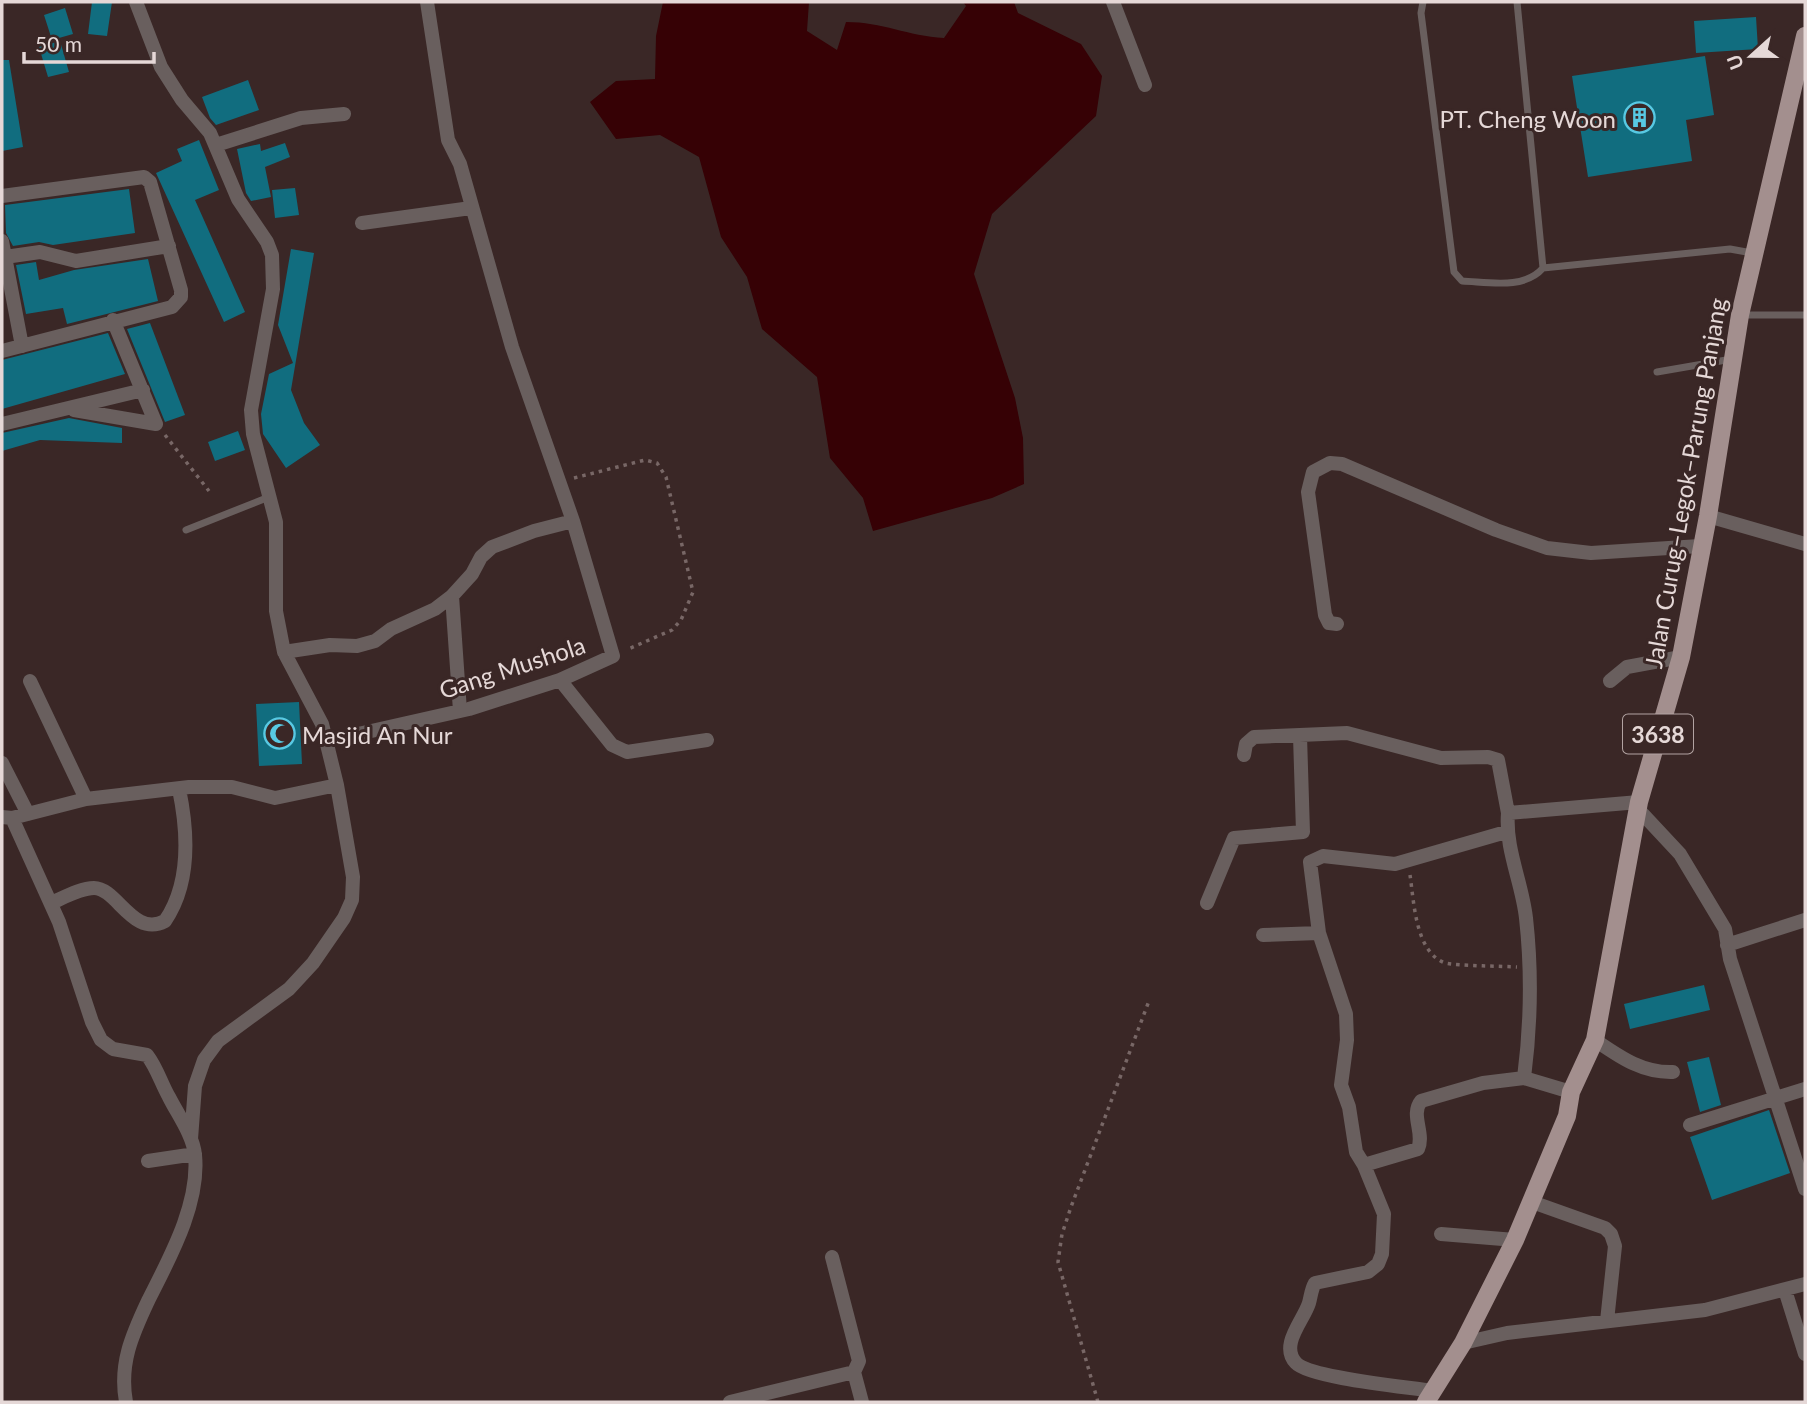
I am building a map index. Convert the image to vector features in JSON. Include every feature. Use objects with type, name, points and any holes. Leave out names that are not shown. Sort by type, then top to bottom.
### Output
[{"type":"main road","name":"Jalan Curug–Legok–Parung Panjang","points":[[1429,1396],[1463,1343],[1532,1202],[1567,1116],[1571,1092],[1595,1040],[1638,806],[1681,657],[1700,546],[1708,516],[1752,253],[1805,36]]},
{"type":"street","points":[[136,2],[161,67],[216,145],[238,199],[267,242],[272,256],[273,289],[251,410],[253,434],[270,496],[277,542],[276,611],[284,652],[322,724],[327,741],[353,877],[352,900],[344,918],[302,977],[218,1041],[204,1060],[195,1086],[191,1139]]},
{"type":"street","name":"Gang Mushola","points":[[327,741],[460,711],[560,680],[613,656],[573,521],[512,347],[460,164],[448,140],[427,2]]},
{"type":"street","points":[[1113,2],[1145,85]]},
{"type":"street","points":[[216,145],[301,118],[344,114]]},
{"type":"street","points":[[2,196],[144,177],[150,182],[181,290],[178,303],[172,307],[113,320],[2,351]]},
{"type":"street","points":[[362,223],[471,208]]},
{"type":"street","points":[[2,241],[22,346]]},
{"type":"street","points":[[5,257],[40,252],[76,261],[169,246]]},
{"type":"street","points":[[113,320],[156,424]]},
{"type":"street","points":[[2,424],[143,390]]},
{"type":"street","points":[[66,409],[156,424]]},
{"type":"street","points":[[1337,624],[1329,623],[1325,615],[1308,492],[1313,472],[1330,463],[1342,464],[1426,497],[1496,530],[1547,548],[1591,553],[1700,546]]},
{"type":"street","points":[[1708,516],[1805,544]]},
{"type":"street","points":[[284,652],[330,645],[357,646],[375,641],[391,629],[435,609],[452,596],[472,574],[481,557],[492,547],[534,531],[573,521]]},
{"type":"street","points":[[452,596],[460,711]]},
{"type":"street","points":[[1610,681],[1626,667],[1681,657]]},
{"type":"street","points":[[560,680],[612,745],[626,752],[707,740]]},
{"type":"street","points":[[30,681],[86,799]]},
{"type":"street","points":[[1244,755],[1246,744],[1254,737],[1347,733],[1441,758],[1489,757],[1498,760],[1508,813],[1506,832],[1526,915],[1531,1026],[1524,1078]]},
{"type":"street","points":[[1207,903],[1234,838],[1303,832],[1300,736]]},
{"type":"street","points":[[2,763],[28,814]]},
{"type":"street","points":[[126,1402],[121,1380],[124,1360],[133,1333],[167,1263],[192,1192],[195,1154],[191,1139],[147,1055],[113,1049],[102,1040],[92,1022],[72,953],[51,903],[7,818],[86,799],[179,789],[232,787],[275,798],[337,786]]},
{"type":"street","points":[[51,903],[95,888],[108,892],[117,904],[144,922],[160,924],[165,920],[183,876],[186,845],[179,789]]},
{"type":"street","points":[[1508,813],[1638,806],[1681,854],[1721,922],[1805,1189]]},
{"type":"street","points":[[1429,1396],[1308,1369],[1295,1362],[1292,1356],[1294,1330],[1305,1311],[1315,1283],[1368,1272],[1378,1264],[1382,1254],[1384,1214],[1356,1152],[1349,1107],[1341,1085],[1347,1040],[1346,1014],[1319,933],[1310,873],[1313,859],[1323,856],[1383,865],[1506,832]]},
{"type":"street","points":[[1727,945],[1805,920]]},
{"type":"street","points":[[1263,935],[1319,933]]},
{"type":"street","points":[[1595,1040],[1631,1064],[1659,1073],[1673,1072]]},
{"type":"street","points":[[1364,1165],[1418,1149],[1421,1139],[1417,1109],[1421,1101],[1483,1083],[1524,1078],[1571,1092]]},
{"type":"street","points":[[1689,1125],[1805,1088]]},
{"type":"street","points":[[148,1161],[195,1154]]},
{"type":"street","points":[[1532,1202],[1605,1228],[1611,1234],[1615,1245],[1607,1321]]},
{"type":"street","points":[[1441,1234],[1514,1240]]},
{"type":"street","points":[[832,1256],[859,1361],[854,1372],[862,1402]]},
{"type":"street","points":[[1463,1343],[1507,1334],[1733,1305],[1805,1284]]},
{"type":"street","points":[[1785,1290],[1805,1354]]},
{"type":"street","points":[[730,1402],[854,1372]]},
{"type":"lane","points":[[1423,2],[1426,55],[1454,272],[1462,281],[1519,282],[1528,280],[1543,268],[1730,249],[1752,253]]},
{"type":"lane","points":[[1517,2],[1543,268]]},
{"type":"lane","points":[[1740,315],[1805,315]]},
{"type":"lane","points":[[1657,372],[1733,359]]},
{"type":"lane","points":[[187,530],[270,496]]},
{"type":"path","points":[[156,424],[209,491]]},
{"type":"path","points":[[559,482],[645,460],[657,463],[666,477],[693,592],[689,606],[672,630],[613,656]]},
{"type":"path","points":[[1408,859],[1418,928],[1434,956],[1447,964],[1530,968]]},
{"type":"path","points":[[1098,1402],[1058,1262],[1065,1225],[1149,1001]]},
{"type":"shaded area","points":[[663,2],[809,2],[807,31],[837,50],[846,22],[944,38],[966,6],[963,2],[1014,2],[1018,13],[1081,44],[1102,76],[1096,116],[992,214],[974,274],[1015,398],[1023,438],[1024,484],[992,498],[873,531],[863,498],[830,458],[817,377],[762,329],[747,277],[721,237],[699,157],[660,135],[616,139],[590,102],[616,81],[655,79],[656,36]]},
{"type":"building","points":[[92,2],[112,2],[107,36],[88,34]]},
{"type":"building","points":[[65,8],[73,34],[52,40],[44,15]]},
{"type":"building","points":[[1756,17],[1758,49],[1696,53],[1694,21]]},
{"type":"building","points":[[60,41],[69,72],[48,77],[39,47]]},
{"type":"building","name":"PT. Cheng Woon","points":[[1705,56],[1714,115],[1686,120],[1692,161],[1588,177],[1572,76]]},
{"type":"building","points":[[2,60],[9,60],[23,147],[2,151]]},
{"type":"building","points":[[248,80],[259,110],[216,125],[210,118],[202,97]]},
{"type":"building","points":[[199,140],[219,190],[195,200],[245,312],[224,322],[156,173],[182,161],[177,149]]},
{"type":"building","points":[[285,143],[290,157],[265,167],[271,197],[251,201],[246,193],[237,149],[260,144],[261,151]]},
{"type":"building","points":[[295,188],[299,215],[275,218],[272,190]]},
{"type":"building","points":[[129,189],[135,233],[53,245],[39,242],[13,246],[6,233],[5,205]]},
{"type":"building","points":[[291,249],[314,253],[291,390],[304,423],[320,445],[286,468],[263,434],[261,414],[269,374],[293,363],[278,325]]},
{"type":"building","points":[[148,259],[158,301],[67,324],[63,308],[26,314],[16,265],[36,262],[39,280],[74,270]]},
{"type":"building","points":[[150,323],[185,415],[165,422],[127,329]]},
{"type":"building","points":[[108,333],[125,374],[2,409],[2,360]]},
{"type":"building","points":[[69,418],[122,428],[122,443],[40,440],[2,451],[2,433]]},
{"type":"building","points":[[238,431],[245,450],[215,461],[208,442]]},
{"type":"building","name":"Masjid An Nur","points":[[299,702],[302,764],[259,766],[256,704]]},
{"type":"building","points":[[1704,985],[1710,1010],[1630,1029],[1624,1004]]},
{"type":"building","points":[[1709,1057],[1721,1105],[1700,1112],[1687,1062]]},
{"type":"building","points":[[1769,1110],[1790,1173],[1712,1200],[1690,1137]]},
{"type":"place","name":"PT. Cheng Woon","points":[[1639,118]]},
{"type":"place","name":"Masjid An Nur","points":[[279,734]]}]
